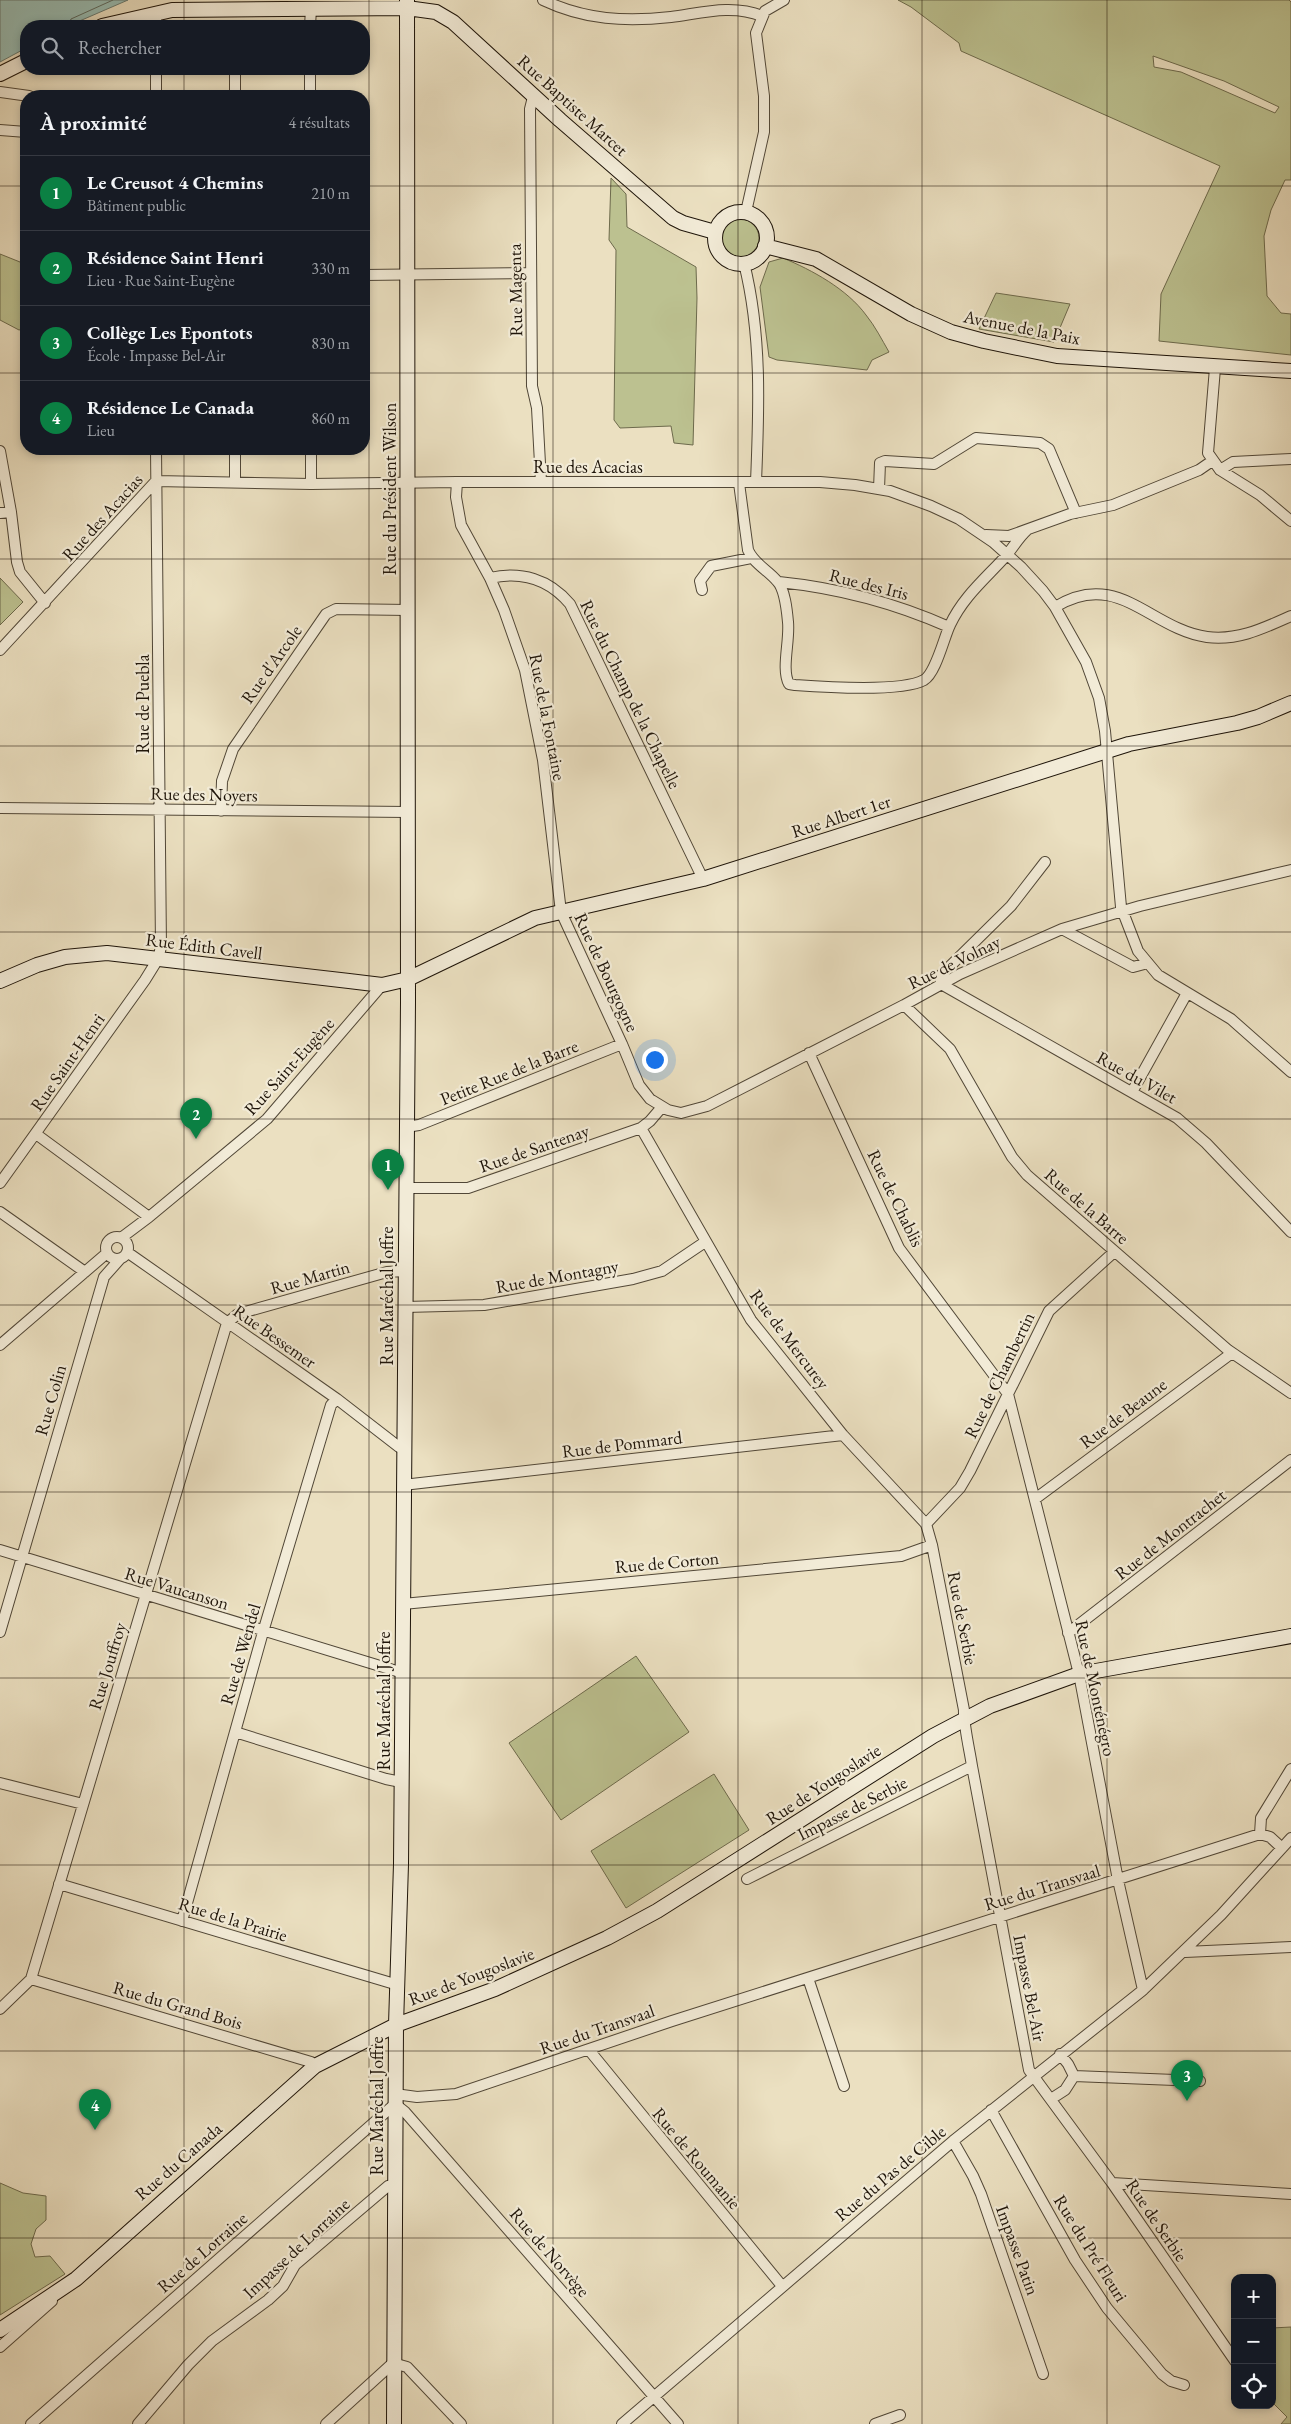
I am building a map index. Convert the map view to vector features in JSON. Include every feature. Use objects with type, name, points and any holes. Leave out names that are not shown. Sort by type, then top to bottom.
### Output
[{"type":"main road","name":"Rue Baptiste Marcet","points":[[156,20],[217,9],[311,9],[407,4],[436,12],[445,16],[534,97],[673,218],[683,224],[716,232]]},
{"type":"main road","name":"Rue du Président Wilson","points":[[407,4],[408,979]]},
{"type":"main road","points":[[0,74],[20,63]]},
{"type":"main road","points":[[746,212],[759,219],[763,225],[766,232],[765,246],[757,258],[744,263],[728,260],[721,255],[717,248],[716,232],[718,226],[727,216],[746,212]]},
{"type":"main road","name":"Avenue de la Paix","points":[[765,246],[816,260],[911,314],[951,332],[984,341],[1057,356],[1291,372]]},
{"type":"main road","name":"Rue Albert 1er","points":[[408,979],[525,922],[702,878],[1107,751],[1160,737],[1237,723],[1258,717],[1291,703]]},
{"type":"main road","name":"Rue Édith Cavell","points":[[0,982],[37,965],[86,954],[107,953],[382,984],[408,979]]},
{"type":"main road","name":"Rue Maréchal Joffre","points":[[394,2424],[394,2185],[401,1782],[408,979]]},
{"type":"main road","name":"Rue de Yougoslavie","points":[[396,2025],[495,1989],[616,1934],[657,1911],[933,1736],[1012,1697],[1079,1674],[1291,1636]]},
{"type":"main road","name":"Rue du Canada","points":[[76,2279],[315,2066],[396,2025]]},
{"type":"main road","points":[[0,2330],[76,2279]]},
{"type":"street","points":[[543,0],[580,14],[618,20],[647,19],[733,9],[762,16]]},
{"type":"street","points":[[746,212],[764,132],[764,96],[756,33],[762,16],[772,6],[784,0]]},
{"type":"street","points":[[310,20],[311,9]]},
{"type":"street","points":[[156,75],[156,90]]},
{"type":"street","points":[[235,75],[235,90]]},
{"type":"street","points":[[310,75],[310,90]]},
{"type":"street","points":[[0,92],[20,95]]},
{"type":"street","name":"Rue Magenta","points":[[534,97],[530,110],[532,386],[537,408],[541,482]]},
{"type":"street","points":[[0,130],[20,132]]},
{"type":"street","points":[[744,263],[751,297],[759,386],[756,482]]},
{"type":"street","points":[[370,275],[531,272]]},
{"type":"street","points":[[1215,368],[1208,453],[1220,470],[1260,495],[1291,521]]},
{"type":"street","points":[[879,489],[880,463],[885,461],[934,464],[976,438],[1026,441],[1040,444],[1049,449],[1076,513]]},
{"type":"street","points":[[0,451],[12,512],[17,562],[20,572],[45,603]]},
{"type":"street","name":"Rue de Puebla","points":[[156,455],[161,947],[158,959]]},
{"type":"street","points":[[235,455],[235,483]]},
{"type":"street","points":[[311,455],[311,484]]},
{"type":"street","points":[[1220,470],[1233,462],[1291,459]]},
{"type":"street","points":[[984,534],[1009,536],[1076,513],[1113,505],[1198,470],[1212,461]]},
{"type":"street","name":"Rue des Acacias","points":[[0,650],[156,481],[311,484],[820,482],[879,489],[931,506],[959,519],[984,534],[1008,554],[1034,580],[1055,607],[1086,662],[1102,713],[1122,912],[1138,951],[1158,975],[1231,1019],[1291,1072]]},
{"type":"street","name":"Rue de la Fontaine","points":[[456,482],[456,497],[461,525],[490,578],[515,640],[530,691],[543,760],[562,912]]},
{"type":"street","points":[[739,483],[745,540],[751,558],[779,582],[788,622],[786,678],[789,684],[795,686],[896,686],[926,679],[931,672],[948,627],[964,600],[1008,554],[1016,541],[1027,530]]},
{"type":"street","points":[[0,513],[12,512]]},
{"type":"street","points":[[702,590],[700,581],[711,566],[751,558]]},
{"type":"street","name":"Rue du Champ de la Chapelle","points":[[490,578],[516,574],[541,581],[552,587],[570,604],[702,878]]},
{"type":"street","name":"Rue des Iris","points":[[779,582],[804,584],[868,598],[905,609],[948,627]]},
{"type":"street","points":[[1055,607],[1073,598],[1086,595],[1111,595],[1135,604],[1181,630],[1218,638],[1253,632],[1291,616]]},
{"type":"street","name":"Rue d'Arcole","points":[[221,811],[222,781],[233,749],[326,614],[336,608],[408,610]]},
{"type":"street","name":"Rue des Noyers","points":[[0,808],[408,812]]},
{"type":"street","points":[[941,984],[940,976],[1011,906],[1045,862]]},
{"type":"street","name":"Rue de Volnay","points":[[650,1098],[662,1107],[681,1114],[692,1112],[904,1005],[941,984],[1062,929],[1217,887],[1291,870]]},
{"type":"street","name":"Rue de Bourgogne","points":[[562,912],[622,1044],[638,1085],[650,1098]]},
{"type":"street","points":[[1062,929],[1133,967],[1148,963]]},
{"type":"street","name":"Rue Saint-Henri","points":[[0,1183],[158,959]]},
{"type":"street","name":"Rue Saint-Eugène","points":[[120,1238],[150,1217],[280,1106],[382,984]]},
{"type":"street","name":"Rue du Vilet","points":[[941,984],[1038,1041],[1177,1118],[1206,1143],[1291,1232]]},
{"type":"street","points":[[1132,1092],[1187,993]]},
{"type":"street","name":"Rue de la Barre","points":[[904,1005],[950,1049],[1012,1157],[1028,1175],[1232,1353],[1291,1393]]},
{"type":"street","name":"Petite Rue de la Barre","points":[[406,1127],[419,1125],[622,1044]]},
{"type":"street","name":"Rue de Chablis","points":[[809,1053],[899,1248],[1008,1394]]},
{"type":"street","name":"Rue de Santenay","points":[[406,1188],[468,1188],[641,1128],[662,1107]]},
{"type":"street","name":"Rue de Mercurey","points":[[641,1128],[751,1320],[843,1435],[926,1524]]},
{"type":"street","points":[[36,1134],[150,1217]]},
{"type":"street","points":[[0,1212],[85,1272]]},
{"type":"street","points":[[0,1345],[107,1253],[108,1242],[113,1238],[120,1238],[127,1244],[123,1255],[112,1258],[107,1253]]},
{"type":"street","name":"Rue de Montagny","points":[[405,1307],[484,1305],[634,1279],[662,1271],[705,1242]]},
{"type":"street","name":"Rue de Chambertin","points":[[926,1524],[963,1482],[1049,1311],[1114,1252]]},
{"type":"street","name":"Rue Bessemer","points":[[123,1255],[227,1322],[337,1399],[399,1446],[404,1446]]},
{"type":"street","name":"Rue Colin","points":[[0,1632],[104,1277],[123,1255]]},
{"type":"street","name":"Rue Martin","points":[[227,1322],[238,1314],[387,1272],[405,1271]]},
{"type":"street","name":"Rue Jouffroy","points":[[0,2009],[31,1979],[227,1322]]},
{"type":"street","name":"Rue de Beaune","points":[[1034,1499],[1232,1353]]},
{"type":"street","name":"Rue de Monténégro","points":[[1008,1394],[1079,1674],[1118,1880],[1143,1990]]},
{"type":"street","name":"Rue de Wendel","points":[[182,1921],[263,1632],[331,1405],[337,1399]]},
{"type":"street","name":"Rue de Pommard","points":[[404,1485],[843,1435]]},
{"type":"street","name":"Rue de Montrachet","points":[[1068,1633],[1291,1460]]},
{"type":"street","name":"Rue de Serbie","points":[[926,1524],[932,1545],[964,1710],[963,1720]]},
{"type":"street","name":"Rue de Corton","points":[[403,1604],[901,1556],[932,1545]]},
{"type":"street","name":"Rue Vaucanson","points":[[0,1550],[402,1673]]},
{"type":"street","name":"Impasse Bel-Air","points":[[963,1720],[966,1726],[1029,2070],[1032,2077],[1051,2099]]},
{"type":"street","points":[[235,1732],[401,1782]]},
{"type":"street","name":"Impasse de Serbie","points":[[747,1879],[972,1766]]},
{"type":"street","points":[[1282,1848],[1270,1837],[1260,1834],[1261,1818],[1291,1769]]},
{"type":"street","points":[[0,1783],[83,1804]]},
{"type":"street","name":"Rue du Transvaal","points":[[395,2099],[456,2094],[808,1978],[1260,1834]]},
{"type":"street","name":"Rue du Pas de Cible","points":[[622,2424],[953,2141],[1060,2054],[1143,1990],[1185,1952],[1291,1838]]},
{"type":"street","name":"Rue de la Prairie","points":[[59,1884],[398,1985]]},
{"type":"street","points":[[1185,1952],[1291,1947]]},
{"type":"street","points":[[808,1978],[844,2086]]},
{"type":"street","name":"Rue du Grand Bois","points":[[31,1979],[202,2028],[311,2062],[315,2066]]},
{"type":"street","name":"Rue de Roumanie","points":[[589,2050],[782,2286]]},
{"type":"street","points":[[1060,2054],[1074,2076]]},
{"type":"street","points":[[1074,2076],[1200,2081]]},
{"type":"street","points":[[1051,2099],[1065,2090],[1074,2076]]},
{"type":"street","name":"Rue de Norvège","points":[[395,2099],[678,2424]]},
{"type":"street","name":"Rue de Lorraine","points":[[32,2424],[395,2099]]},
{"type":"street","name":"Rue de Serbie","points":[[1051,2099],[1112,2183],[1231,2355]]},
{"type":"street","name":"Rue du Pré Fleuri","points":[[991,2110],[1075,2260],[1108,2308],[1162,2374],[1171,2381],[1184,2385]]},
{"type":"street","name":"Impasse Patin","points":[[953,2141],[974,2176],[981,2194],[1043,2374]]},
{"type":"street","points":[[1112,2183],[1291,2194]]},
{"type":"street","name":"Impasse de Lorraine","points":[[138,2424],[188,2365],[212,2341],[268,2300],[283,2286],[295,2265],[388,2186],[394,2185]]},
{"type":"street","name":"Rue du Canada","points":[[0,2347],[76,2279]]},
{"type":"street","points":[[326,2424],[393,2364],[407,2367],[461,2424]]},
{"type":"street","points":[[875,2424],[900,2415]]},
{"type":"green space","points":[[898,0],[1289,0],[1291,2],[1291,180],[1285,180],[1271,210],[1264,236],[1267,296],[1281,313],[1291,314],[1291,355],[1159,341],[1161,294],[1220,166],[961,51],[959,43],[911,7]],"holes":[[[1153,56],[1224,81],[1279,107],[1275,113],[1181,72],[1154,67]]]},
{"type":"green space","points":[[611,178],[626,194],[627,227],[696,267],[697,298],[693,445],[674,443],[671,426],[620,428],[614,420],[616,250],[609,240]]},
{"type":"green space","points":[[740,219],[747,220],[753,225],[758,231],[758,245],[753,251],[747,256],[740,257],[733,256],[727,251],[722,245],[721,238],[722,231],[727,225],[733,220]]},
{"type":"green space","points":[[0,254],[20,262],[20,330],[0,320]]},
{"type":"green space","points":[[783,258],[817,274],[849,297],[869,319],[889,352],[872,360],[867,370],[777,360],[769,357],[760,287],[769,262]]},
{"type":"green space","points":[[996,293],[1070,304],[1054,342],[979,329]]},
{"type":"green space","points":[[0,578],[23,602],[0,625]]},
{"type":"green space","points":[[636,1656],[689,1732],[561,1820],[509,1743]]},
{"type":"green space","points":[[714,1774],[749,1830],[626,1908],[591,1851]]},
{"type":"green space","points":[[0,2183],[23,2193],[46,2196],[46,2220],[36,2229],[31,2244],[35,2257],[50,2256],[65,2274],[0,2315]]},
{"type":"green space","points":[[1291,2327],[1291,2424],[1281,2424],[1287,2417],[1276,2406],[1276,2328]]},
{"type":"water","points":[[0,0],[128,0],[82,20],[20,20],[20,51],[0,62]]},
{"type":"place","name":"Résidence Saint Henri","points":[[196,1139]]},
{"type":"place","name":"Le Creusot 4 Chemins","points":[[388,1190]]},
{"type":"place","name":"Collège Les Epontots","points":[[1187,2101]]},
{"type":"place","name":"Résidence Le Canada","points":[[95,2130]]}]
